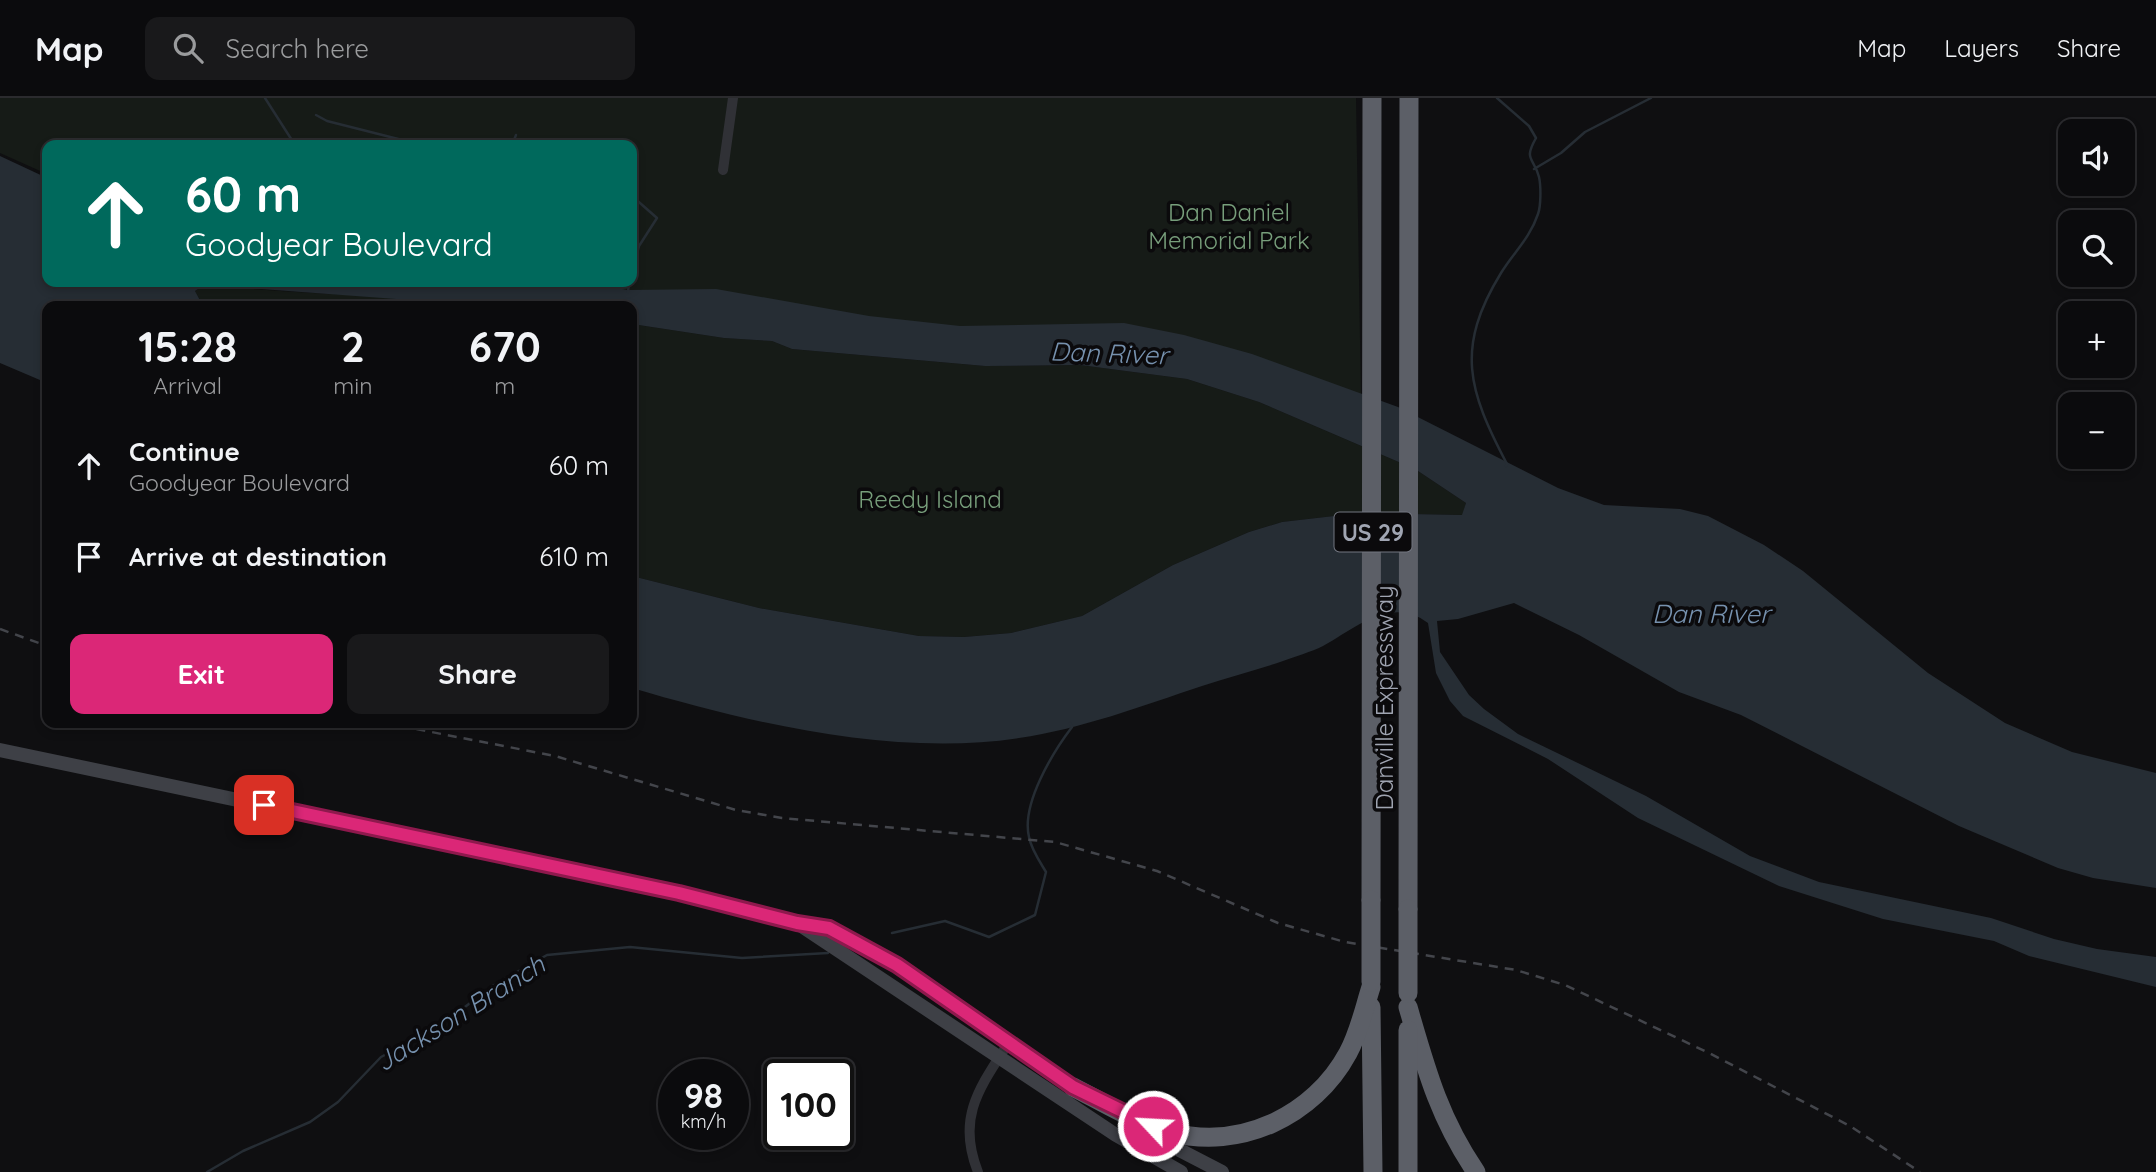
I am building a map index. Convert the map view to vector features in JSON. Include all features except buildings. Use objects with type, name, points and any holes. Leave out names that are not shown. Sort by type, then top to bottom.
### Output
[{"type":"highway","name":"Danville Expressway","points":[[1372,98],[1370,900],[1373,1172]]},
{"type":"highway","name":"Danville Expressway","points":[[1408,1172],[1409,98]]},
{"type":"highway","points":[[1409,120],[1415,98]]},
{"type":"highway","points":[[1073,1087],[1171,1132],[1215,1137],[1259,1129],[1298,1110],[1326,1085],[1348,1053],[1371,985]]},
{"type":"highway","points":[[1408,1000],[1433,1093],[1458,1144],[1476,1172]]},
{"type":"main road","points":[[0,750],[679,893],[797,923],[829,928],[878,953],[1073,1087],[1140,1129],[1222,1172]]},
{"type":"main road","points":[[797,923],[1116,1135],[1181,1172]]},
{"type":"street","points":[[723,170],[733,98]]},
{"type":"street","points":[[978,1172],[969,1146],[970,1118],[978,1093],[1009,1042]]},
{"type":"green space","name":"Dan Daniel Memorial Park","points":[[0,98],[1356,98],[1361,400],[946,329],[630,293],[601,287],[637,287],[637,140],[42,140],[42,172],[0,153]]},
{"type":"green space","points":[[201,287],[233,287],[443,301],[200,301],[195,291]]},
{"type":"green space","name":"Reedy Island","points":[[637,325],[724,338],[772,341],[792,349],[985,366],[1080,365],[1187,379],[1259,402],[1415,469],[1466,503],[1463,515],[1360,513],[1282,522],[1249,532],[1173,565],[1082,616],[1011,633],[964,637],[919,636],[759,608],[637,577]]},
{"type":"water","name":"Dan River","points":[[0,156],[42,176],[42,287],[201,287],[195,291],[200,301],[42,301],[42,381],[0,363]]},
{"type":"water","name":"Dan River","points":[[235,287],[716,289],[869,316],[960,326],[1124,323],[1184,335],[1252,354],[1398,407],[1558,488],[1604,505],[1680,509],[1708,516],[1764,545],[1803,571],[1928,673],[2005,723],[2072,752],[2156,773],[2156,888],[2093,878],[2058,868],[1959,826],[1741,715],[1679,692],[1579,635],[1514,603],[1458,619],[1437,621],[1440,652],[1469,695],[1518,734],[1646,796],[1750,856],[1819,882],[1991,918],[2054,939],[2097,949],[2156,957],[2156,987],[2029,956],[1994,941],[1883,919],[1779,886],[1638,818],[1548,759],[1463,716],[1450,701],[1436,673],[1428,623],[1414,615],[1401,612],[1374,617],[1308,652],[1111,716],[1042,734],[971,743],[873,740],[823,733],[725,713],[637,689],[637,577],[759,608],[919,636],[964,637],[1011,633],[1082,616],[1173,565],[1249,532],[1282,522],[1360,513],[1462,515],[1466,503],[1415,469],[1259,402],[1187,379],[1080,365],[985,366],[792,349],[772,341],[724,338],[637,325],[637,301],[424,301]]},
{"type":"waterway","points":[[265,98],[292,140]]},
{"type":"waterway","points":[[1497,98],[1529,126],[1536,138],[1530,155],[1539,177],[1540,191],[1535,223],[1486,300],[1472,347],[1476,391],[1506,466]]},
{"type":"waterway","points":[[1534,169],[1561,153],[1585,132],[1651,98]]},
{"type":"waterway","points":[[316,115],[327,121],[402,140]]},
{"type":"waterway","points":[[514,140],[516,135]]},
{"type":"waterway","points":[[637,200],[657,218],[637,254]]},
{"type":"waterway","points":[[628,287],[628,292]]},
{"type":"waterway","name":"Jackson Branch","points":[[892,933],[945,921],[989,937],[1035,915],[1046,872],[1030,842],[1030,809],[1040,779],[1072,727],[1070,723]]},
{"type":"waterway","name":"Jackson Branch","points":[[207,1172],[243,1151],[310,1122],[338,1102],[381,1057],[441,1025],[494,985],[547,955],[630,947],[742,958],[828,953]]},
{"type":"railway","points":[[0,629],[42,644]]},
{"type":"railway","points":[[411,728],[555,756],[736,810],[782,818],[1055,842],[1157,871],[1278,923],[1345,942],[1516,970],[1565,985],[1709,1053],[1850,1126],[1920,1172]]},
{"type":"route","points":[[264,805],[679,893],[797,923],[829,928],[897,965],[1073,1087],[1153,1126]]}]
